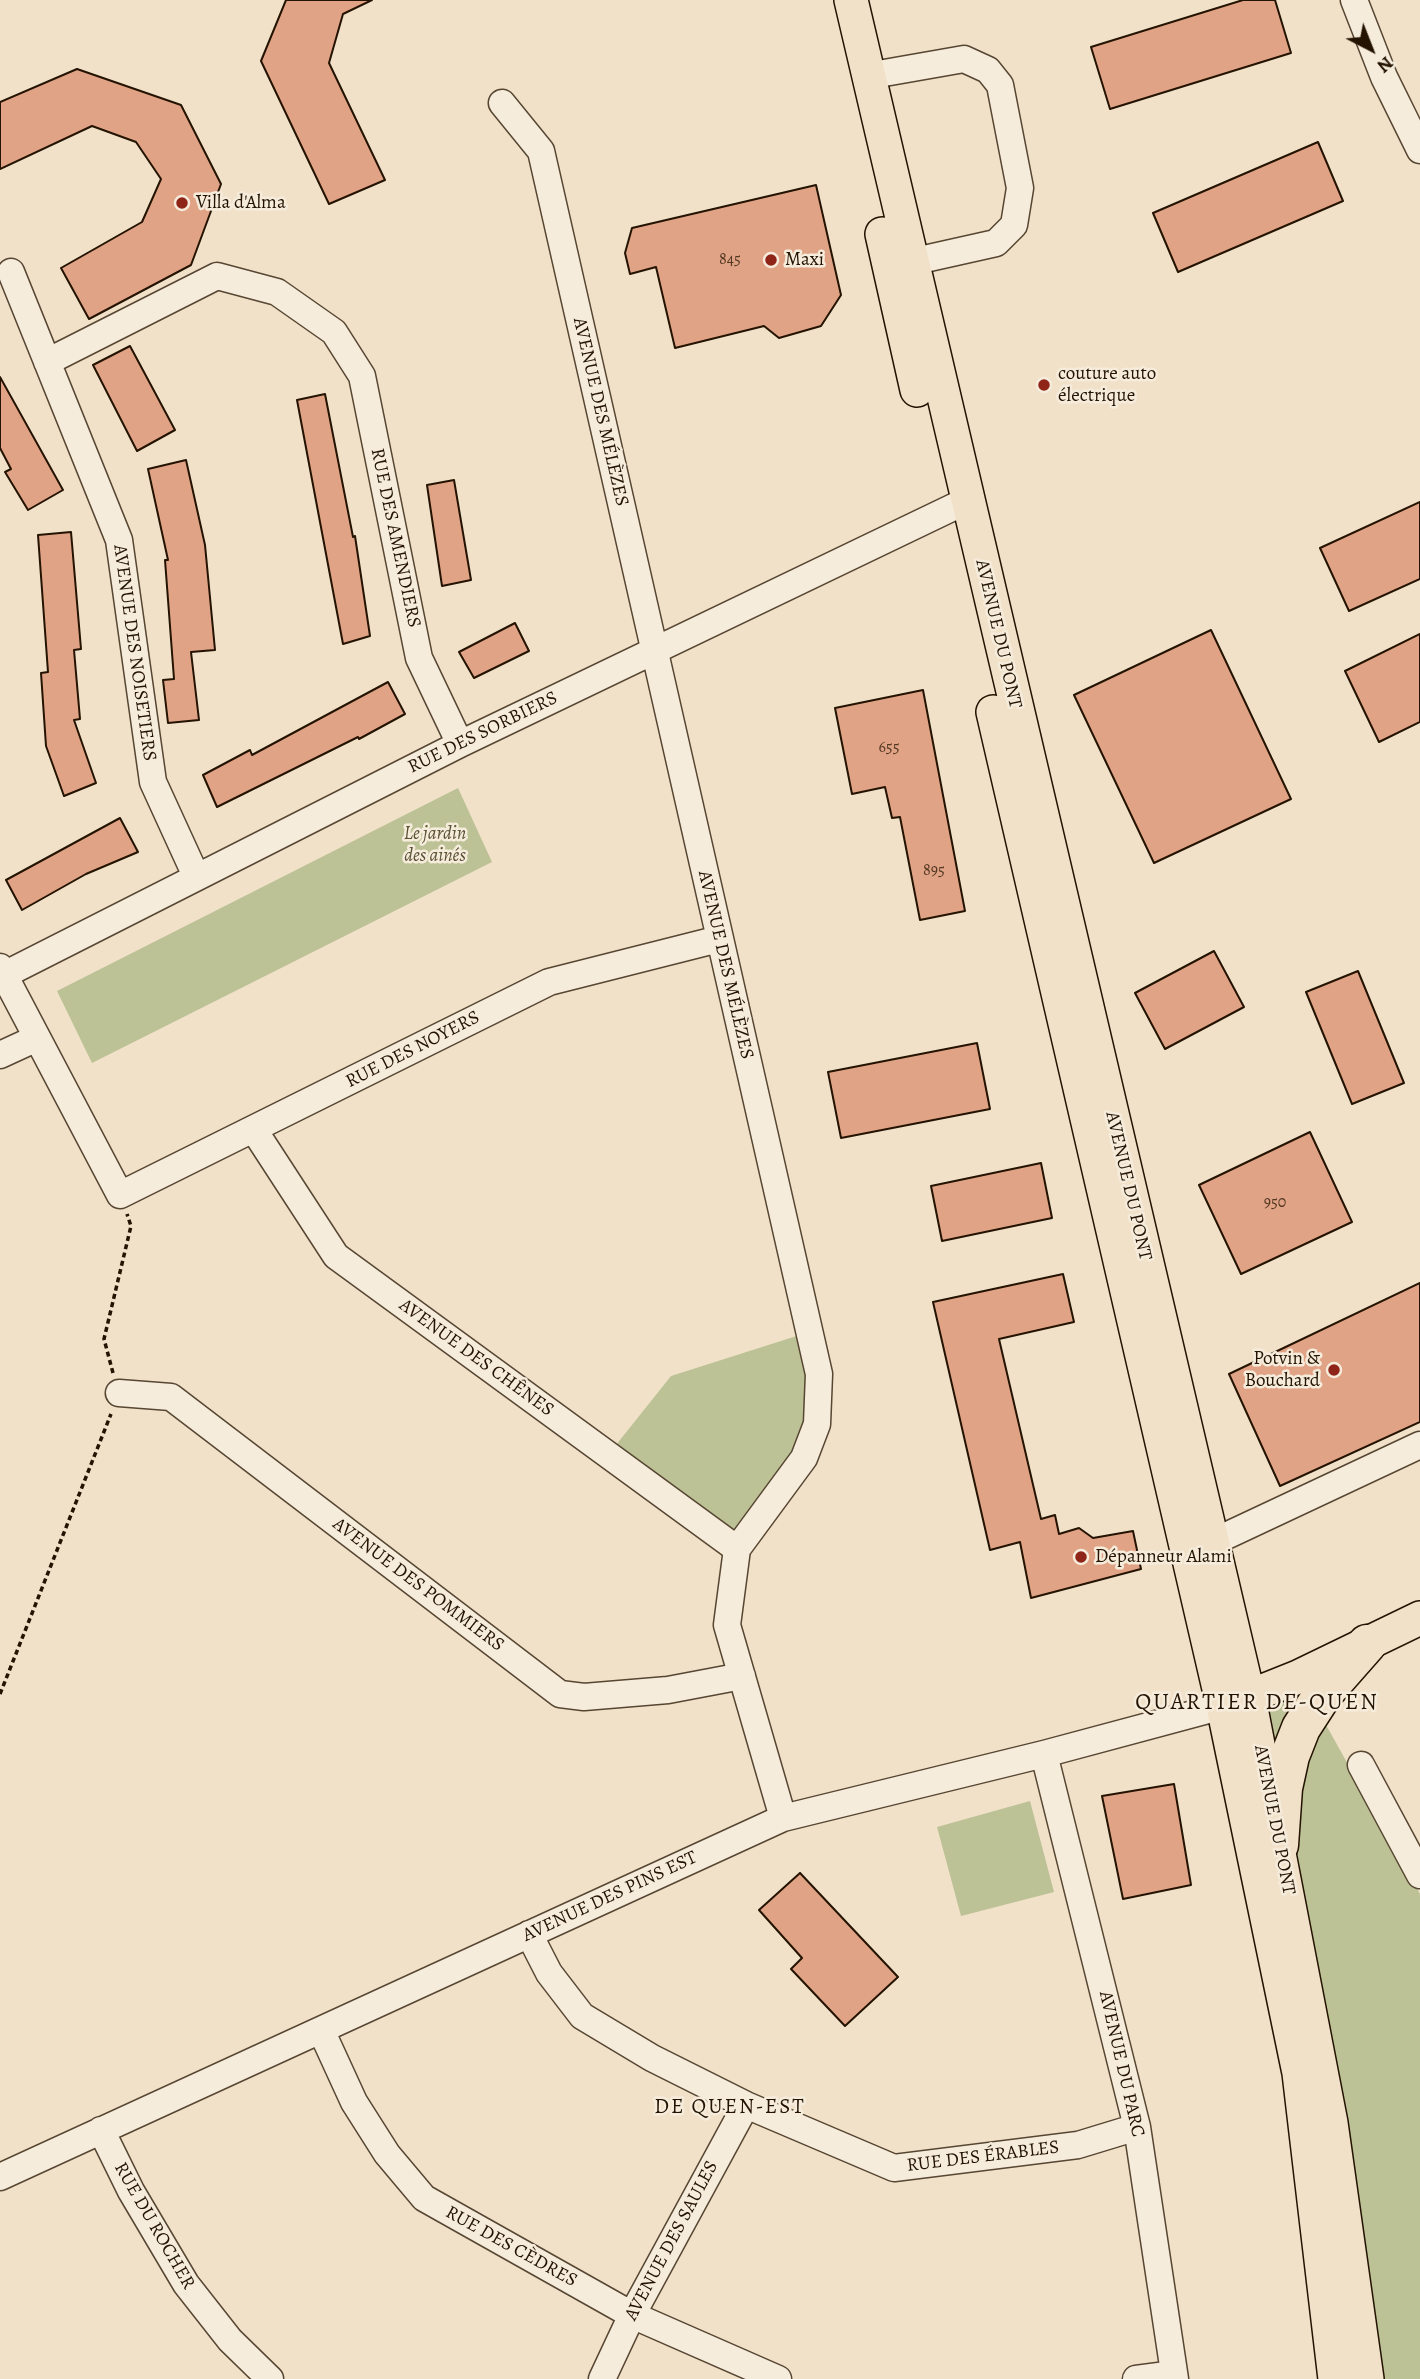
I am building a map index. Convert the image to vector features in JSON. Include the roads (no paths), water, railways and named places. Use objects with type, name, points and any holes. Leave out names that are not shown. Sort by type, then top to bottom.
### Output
[{"type":"highway","points":[[1279,1845],[1283,1788],[1290,1756],[1301,1728],[1323,1694],[1367,1644]]},
{"type":"main road","name":"AVENUE DU PONT","points":[[829,0],[895,302],[956,505],[1211,1543],[1299,2073],[1335,2379]]},
{"type":"main road","name":"AVENUE DU PONT","points":[[851,0],[911,261],[956,505],[1060,1010],[1236,1702],[1279,1845],[1331,2123],[1367,2379]]},
{"type":"main road","points":[[1236,1702],[1420,1618]]},
{"type":"street","points":[[1354,0],[1384,77],[1420,150]]},
{"type":"street","points":[[867,76],[964,59],[988,70],[1000,85],[1020,188],[1014,225],[996,243],[911,261]]},
{"type":"street","name":"AVENUE DES MÉLÈZES","points":[[502,103],[541,151],[819,1374],[817,1424],[804,1458],[737,1549],[727,1625],[783,1818]]},
{"type":"street","name":"AVENUE DES NOISETIERS","points":[[11,272],[119,540],[153,782],[196,876]]},
{"type":"street","name":"RUE DES AMENDIERS","points":[[47,362],[217,276],[277,292],[334,332],[362,376],[419,657],[460,744]]},
{"type":"street","name":"RUE DES SORBIERS","points":[[2,971],[653,649],[956,505]]},
{"type":"street","name":"RUE DES NOYERS","points":[[37,1038],[120,1195],[549,982],[719,939]]},
{"type":"street","points":[[0,1055],[37,1038],[2,971]]},
{"type":"street","name":"AVENUE DES CHÊNES","points":[[254,1130],[336,1256],[737,1549]]},
{"type":"street","name":"AVENUE DES POMMIERS","points":[[119,1393],[171,1397],[560,1694],[584,1697],[668,1690],[742,1676]]},
{"type":"street","points":[[1211,1543],[1420,1445]]},
{"type":"street","name":"AVENUE DES PINS EST","points":[[0,2177],[783,1818],[1044,1754],[1236,1702]]},
{"type":"street","name":"AVENUE DU PARC","points":[[1044,1754],[1138,2127],[1175,2377]]},
{"type":"street","points":[[1361,1765],[1420,1875]]},
{"type":"street","name":"RUE DES ÉRABLES","points":[[529,1934],[549,1973],[582,2016],[652,2058],[747,2105],[894,2168],[1078,2145],[1138,2127]]},
{"type":"street","name":"RUE DES CÈDRES","points":[[321,2030],[354,2102],[387,2154],[424,2198],[632,2315],[778,2379]]},
{"type":"street","name":"AVENUE DES SAULES","points":[[602,2379],[632,2315],[747,2105]]},
{"type":"street","name":"RUE DU ROCHER","points":[[101,2130],[131,2191],[186,2284],[230,2340],[270,2379]]},
{"type":"street","points":[[1136,2379],[1175,2377]]},
{"type":"place","name":"Villa d'Alma","points":[[182,203]]},
{"type":"place","name":"Maxi","points":[[771,260]]},
{"type":"place","name":"couture auto électrique","points":[[1044,385]]},
{"type":"place","name":"Potvin & Bouchard","points":[[1334,1370]]},
{"type":"place","name":"Dépanneur Alami","points":[[1081,1557]]},
{"type":"district","name":"QUARTIER DE-QUEN","points":[[1257,1703]]},
{"type":"district","name":"DE QUEN-EST","points":[[730,2108]]},
{"type":"park label","name":"Le jardin des ainés","points":[[435,845]]}]
